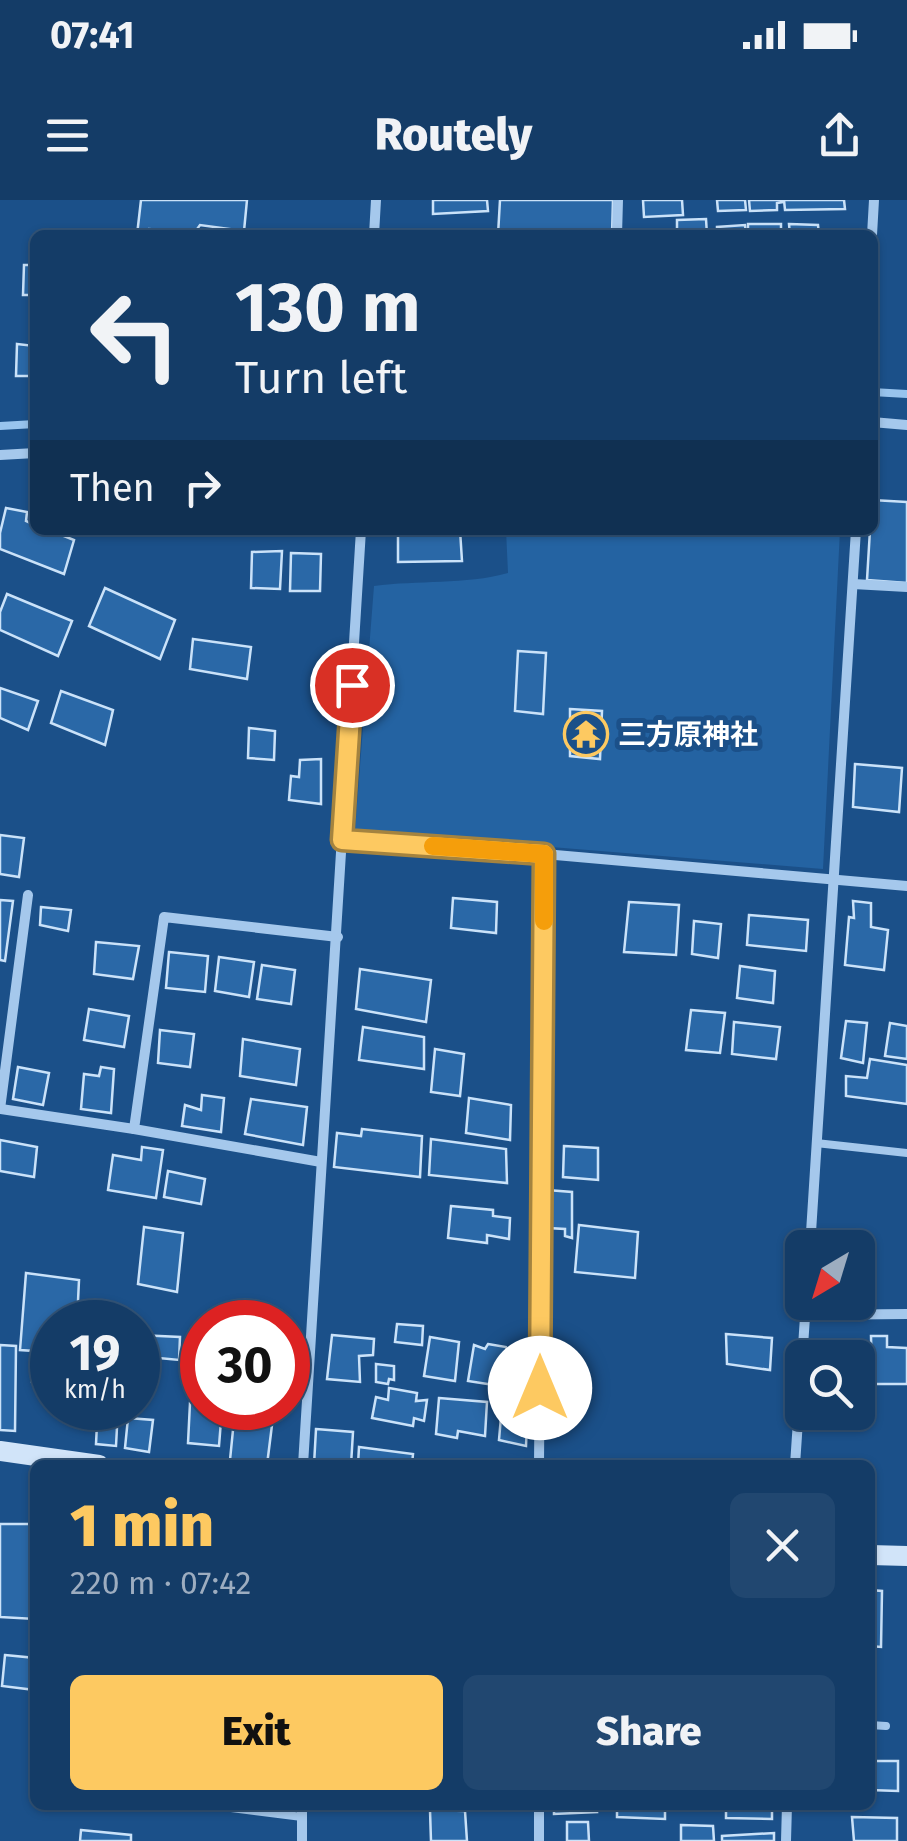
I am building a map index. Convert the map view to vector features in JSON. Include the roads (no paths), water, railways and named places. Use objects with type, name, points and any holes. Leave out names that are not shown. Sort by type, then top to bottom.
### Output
[{"type":"main road","points":[[0,1452],[61,1460]]},
{"type":"main road","points":[[875,1554],[907,1556]]},
{"type":"street","points":[[374,230],[376,200]]},
{"type":"street","points":[[617,230],[618,200]]},
{"type":"street","points":[[872,230],[874,200]]},
{"type":"street","points":[[878,423],[907,425]]},
{"type":"street","points":[[0,455],[30,453]]},
{"type":"street","points":[[303,1460],[361,535]]},
{"type":"street","points":[[811,1230],[856,535]]},
{"type":"street","points":[[853,584],[907,587]]},
{"type":"street","points":[[342,840],[907,886]]},
{"type":"street","points":[[539,1460],[544,854]]},
{"type":"street","points":[[28,896],[0,1109],[321,1162]]},
{"type":"street","points":[[134,1129],[164,918],[338,937]]},
{"type":"street","points":[[875,1312],[907,1314]]},
{"type":"street","points":[[795,1460],[805,1320]]},
{"type":"street","points":[[539,1810],[539,1841]]},
{"type":"street","points":[[786,1810],[786,1841]]},
{"type":"street","points":[[302,1811],[302,1841]]},
{"type":"lane","points":[[816,1143],[907,1152]]},
{"type":"lane","points":[[875,1725],[886,1726]]},
{"type":"waterway","points":[[878,392],[907,394]]},
{"type":"waterway","points":[[0,426],[30,424]]},
{"type":"place","name":"三方原神社","points":[[586,734]]}]
